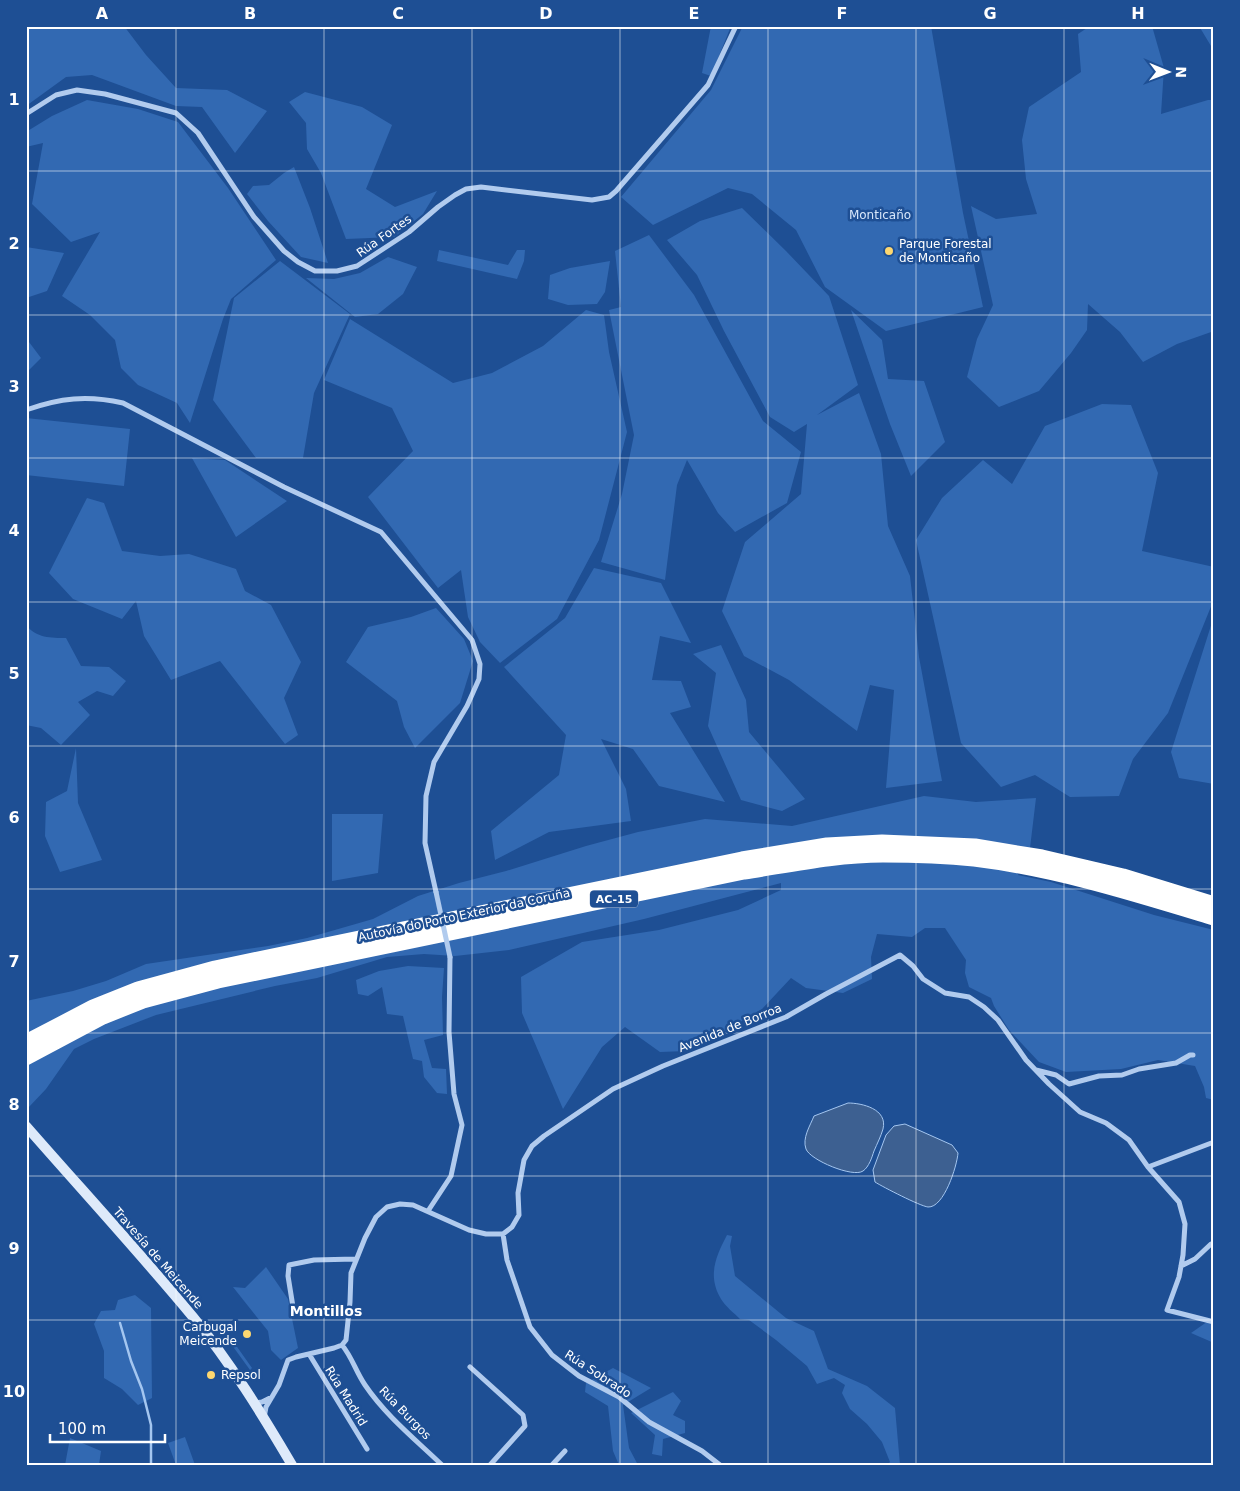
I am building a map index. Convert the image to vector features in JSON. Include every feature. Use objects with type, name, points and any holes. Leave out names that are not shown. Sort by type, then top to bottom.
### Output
[{"type":"highway","name":"Autovía do Porto Exterior da Coruña","points":[[26,1042],[94,1007],[138,989],[215,968],[742,859],[827,845],[882,842],[975,846],[1042,856],[1123,876],[1214,904]]},
{"type":"highway","name":"Autovía do Porto Exterior da Coruña","points":[[26,1058],[103,1017],[143,1001],[218,981],[744,872],[829,858],[882,855],[973,859],[1039,870],[1110,887],[1214,918]]},
{"type":"main road","name":"Travesía de Meicende","points":[[26,1126],[194,1318],[264,1418],[292,1465]]},
{"type":"street","name":"Rúa Fortes","points":[[26,114],[56,95],[77,90],[105,94],[176,113],[198,133],[254,217],[284,251],[298,262],[315,271],[337,271],[357,266],[409,232],[438,207],[466,189],[481,187],[592,200],[609,197],[635,170],[708,85],[736,26]]},
{"type":"street","points":[[26,410],[45,403],[65,399],[106,400],[123,403],[284,487],[381,532],[472,640],[480,664],[479,679],[467,706],[434,762],[426,796],[425,843],[450,957],[449,1032],[454,1094],[462,1125],[451,1176],[428,1211]]},
{"type":"street","name":"Avenida de Borroa","points":[[503,1234],[512,1227],[518,1215],[518,1193],[524,1160],[532,1146],[559,1125],[613,1089],[672,1062],[786,1017],[900,955],[913,966],[923,979],[945,993],[969,997],[984,1007],[998,1020],[1035,1070],[1080,1112],[1106,1123],[1129,1140],[1148,1167],[1179,1202],[1185,1224],[1179,1277],[1167,1310],[1214,1322]]},
{"type":"street","points":[[1035,1070],[1056,1075],[1069,1084],[1099,1076],[1122,1075],[1139,1069],[1176,1063],[1192,1056]]},
{"type":"street","points":[[1148,1167],[1214,1142]]},
{"type":"street","points":[[264,1418],[266,1407],[279,1385],[288,1360],[342,1345],[346,1340],[348,1334],[351,1273],[355,1259],[376,1217],[387,1207],[400,1204],[413,1205],[469,1230],[486,1234],[503,1234]]},
{"type":"street","name":"Rúa Sobrado","points":[[503,1234],[507,1260],[530,1327],[552,1355],[579,1376],[619,1397],[649,1422],[702,1450],[720,1465]]},
{"type":"street","points":[[1181,1266],[1195,1259],[1211,1244],[1214,1244]]},
{"type":"street","points":[[293,1307],[288,1276],[289,1265],[314,1260],[355,1259]]},
{"type":"street","name":"Rúa Burgos","points":[[342,1345],[349,1354],[364,1384],[389,1415],[442,1465]]},
{"type":"street","name":"Rúa Madrid","points":[[309,1354],[367,1449]]},
{"type":"street","points":[[470,1367],[523,1415],[525,1426],[490,1465]]},
{"type":"street","points":[[254,1404],[273,1397]]},
{"type":"street","points":[[552,1465],[565,1451]]},
{"type":"green space","points":[[26,26],[124,26],[146,55],[176,88],[227,90],[267,111],[235,153],[202,107],[176,106],[92,75],[66,77],[26,106]]},
{"type":"green space","points":[[711,26],[731,26],[711,76],[702,73]]},
{"type":"green space","name":"Monticaño","points":[[743,26],[931,26],[963,213],[983,307],[886,331],[825,287],[796,230],[752,194],[728,188],[653,225],[621,197],[711,90]]},
{"type":"green space","points":[[1090,26],[1152,26],[1164,68],[1161,114],[1208,100],[1214,100],[1214,331],[1177,344],[1143,362],[1120,332],[1088,304],[1087,330],[1071,353],[1039,391],[999,407],[967,377],[977,339],[993,305],[971,206],[996,219],[1037,214],[1026,179],[1022,140],[1029,107],[1081,72],[1078,34]]},
{"type":"green space","points":[[1199,26],[1214,26],[1214,51]]},
{"type":"green space","points":[[305,92],[362,107],[392,125],[366,189],[395,207],[437,191],[423,214],[394,237],[346,239],[321,173],[307,149],[306,123],[289,102]]},
{"type":"green space","points":[[87,100],[138,109],[178,122],[228,188],[276,260],[231,299],[190,423],[177,403],[138,385],[121,368],[115,340],[90,315],[62,296],[100,232],[71,242],[32,204],[43,143],[26,147],[26,132],[52,116]]},
{"type":"green space","points":[[294,167],[328,263],[301,257],[268,221],[247,194],[253,186],[269,185]]},
{"type":"green space","points":[[742,208],[829,296],[858,385],[817,415],[859,393],[881,454],[888,526],[910,576],[919,657],[942,781],[886,788],[894,690],[870,685],[857,731],[789,680],[744,656],[722,611],[745,542],[801,494],[807,424],[794,432],[770,417],[724,331],[697,275],[667,240],[700,221]]},
{"type":"green space","points":[[649,235],[694,295],[763,421],[801,452],[787,503],[735,532],[718,513],[687,460],[677,485],[665,580],[601,562],[622,494],[634,435],[609,310],[621,307],[615,251]]},
{"type":"green space","points":[[26,247],[64,253],[47,291],[26,298]]},
{"type":"green space","points":[[439,250],[508,265],[517,250],[525,250],[524,261],[517,279],[437,261]]},
{"type":"green space","points":[[388,257],[417,267],[403,294],[378,314],[355,317],[306,278],[334,279],[360,273]]},
{"type":"green space","points":[[280,261],[350,314],[314,393],[303,458],[256,458],[213,400],[234,298]]},
{"type":"green space","points":[[610,261],[605,292],[597,304],[568,305],[548,299],[550,275],[570,268]]},
{"type":"green space","points":[[586,310],[604,315],[609,352],[627,432],[599,540],[557,619],[500,663],[480,642],[468,617],[461,570],[438,588],[368,497],[413,451],[392,408],[324,380],[350,319],[453,383],[492,373],[543,346]]},
{"type":"green space","points":[[851,310],[882,340],[888,379],[924,381],[945,442],[911,476],[890,424]]},
{"type":"green space","points":[[26,338],[41,358],[26,373]]},
{"type":"green space","points":[[1102,404],[1131,405],[1158,473],[1142,551],[1214,567],[1214,599],[1168,713],[1133,759],[1119,796],[1070,797],[1035,775],[1001,787],[961,743],[916,540],[942,498],[983,460],[1012,484],[1045,426]]},
{"type":"green space","points":[[26,418],[130,429],[124,486],[26,475]]},
{"type":"green space","points":[[192,458],[225,460],[287,501],[236,537]]},
{"type":"green space","points":[[87,498],[104,503],[122,551],[160,556],[189,554],[236,569],[245,591],[271,605],[301,662],[284,698],[298,735],[285,744],[220,661],[171,680],[144,636],[136,601],[122,619],[73,599],[49,573]]},
{"type":"green space","points":[[594,568],[661,583],[691,643],[660,636],[652,680],[681,681],[691,707],[670,713],[725,802],[659,786],[633,749],[601,739],[626,789],[631,821],[549,832],[495,860],[491,831],[559,775],[566,735],[504,667],[565,618]]},
{"type":"green space","points":[[436,608],[464,639],[473,661],[460,703],[415,748],[404,727],[397,701],[346,662],[368,627],[411,617]]},
{"type":"green space","points":[[1214,616],[1214,784],[1179,778],[1171,752]]},
{"type":"green space","points":[[26,625],[39,635],[66,638],[81,666],[109,667],[126,681],[113,696],[97,691],[78,702],[90,715],[61,745],[41,728],[26,725]]},
{"type":"green space","points":[[721,645],[746,700],[749,732],[805,799],[782,811],[741,800],[708,726],[716,673],[693,654]]},
{"type":"green space","points":[[76,748],[78,803],[102,860],[60,872],[45,836],[46,802],[67,791]]},
{"type":"green space","points":[[924,796],[976,802],[1036,798],[1030,848],[1018,875],[1051,882],[1154,915],[1214,930],[1214,1100],[1206,1098],[1204,1087],[1195,1066],[1158,1060],[1121,1069],[1066,1072],[1039,1062],[1009,1030],[991,998],[969,987],[965,973],[966,960],[945,928],[925,928],[912,937],[877,934],[871,957],[872,979],[843,993],[806,988],[791,978],[762,1009],[721,1034],[686,1051],[660,1052],[625,1027],[602,1047],[563,1109],[522,1013],[521,977],[582,942],[659,930],[738,910],[781,890],[781,883],[644,919],[509,950],[455,956],[424,954],[387,957],[317,978],[275,986],[156,1015],[94,1039],[74,1049],[46,1089],[28,1108],[26,1106],[26,1001],[73,991],[106,981],[146,964],[268,946],[307,938],[373,919],[418,896],[638,832],[705,819],[792,826]]},
{"type":"green space","points":[[332,814],[383,814],[378,873],[332,881]]},
{"type":"green space","points":[[408,966],[444,968],[442,997],[443,1035],[424,1040],[432,1068],[446,1069],[447,1094],[437,1093],[424,1077],[422,1061],[413,1059],[403,1016],[387,1014],[382,987],[368,996],[358,994],[356,980],[379,971]]},
{"type":"green space","points":[[727,1235],[732,1236],[730,1246],[735,1276],[786,1318],[814,1331],[828,1369],[867,1386],[895,1408],[900,1465],[887,1465],[890,1462],[882,1442],[867,1424],[850,1409],[842,1393],[845,1385],[834,1378],[817,1384],[807,1366],[749,1320],[740,1319],[723,1302],[714,1282],[714,1274],[719,1251]]},
{"type":"green space","points":[[266,1267],[288,1299],[298,1348],[281,1360],[271,1350],[268,1331],[233,1287],[245,1288]]},
{"type":"green space","points":[[135,1295],[151,1308],[152,1398],[138,1405],[122,1389],[104,1378],[104,1351],[94,1324],[101,1311],[115,1310],[118,1300]]},
{"type":"green space","points":[[1214,1317],[1214,1343],[1191,1333]]},
{"type":"green space","points":[[223,1327],[252,1368],[250,1370],[221,1330]]},
{"type":"green space","points":[[613,1368],[651,1388],[623,1405],[629,1448],[638,1465],[619,1465],[613,1451],[608,1406],[585,1392],[586,1383]]},
{"type":"green space","points":[[673,1392],[681,1401],[673,1415],[685,1421],[685,1433],[663,1439],[662,1456],[652,1454],[655,1435],[631,1413]]},
{"type":"green space","points":[[185,1437],[195,1465],[176,1465],[168,1443]]},
{"type":"green space","points":[[70,1438],[101,1451],[99,1465],[65,1465]]},
{"type":"shaded area","points":[[848,1103],[873,1108],[882,1116],[884,1122],[870,1162],[863,1171],[858,1173],[842,1170],[823,1163],[809,1153],[805,1145],[807,1132],[814,1116]]},
{"type":"shaded area","points":[[905,1124],[952,1145],[958,1153],[949,1185],[934,1206],[928,1207],[917,1203],[875,1182],[873,1170],[886,1135],[894,1126]]},
{"type":"waterway","points":[[120,1323],[131,1361],[142,1389],[151,1425],[151,1465]]},
{"type":"place","name":"Parque Forestal de Monticaño","points":[[889,251]]},
{"type":"place","name":"Carbugal Meicende","points":[[247,1334]]},
{"type":"place","name":"Repsol","points":[[211,1375]]},
{"type":"district","name":"Montillos","points":[[326,1311]]}]
